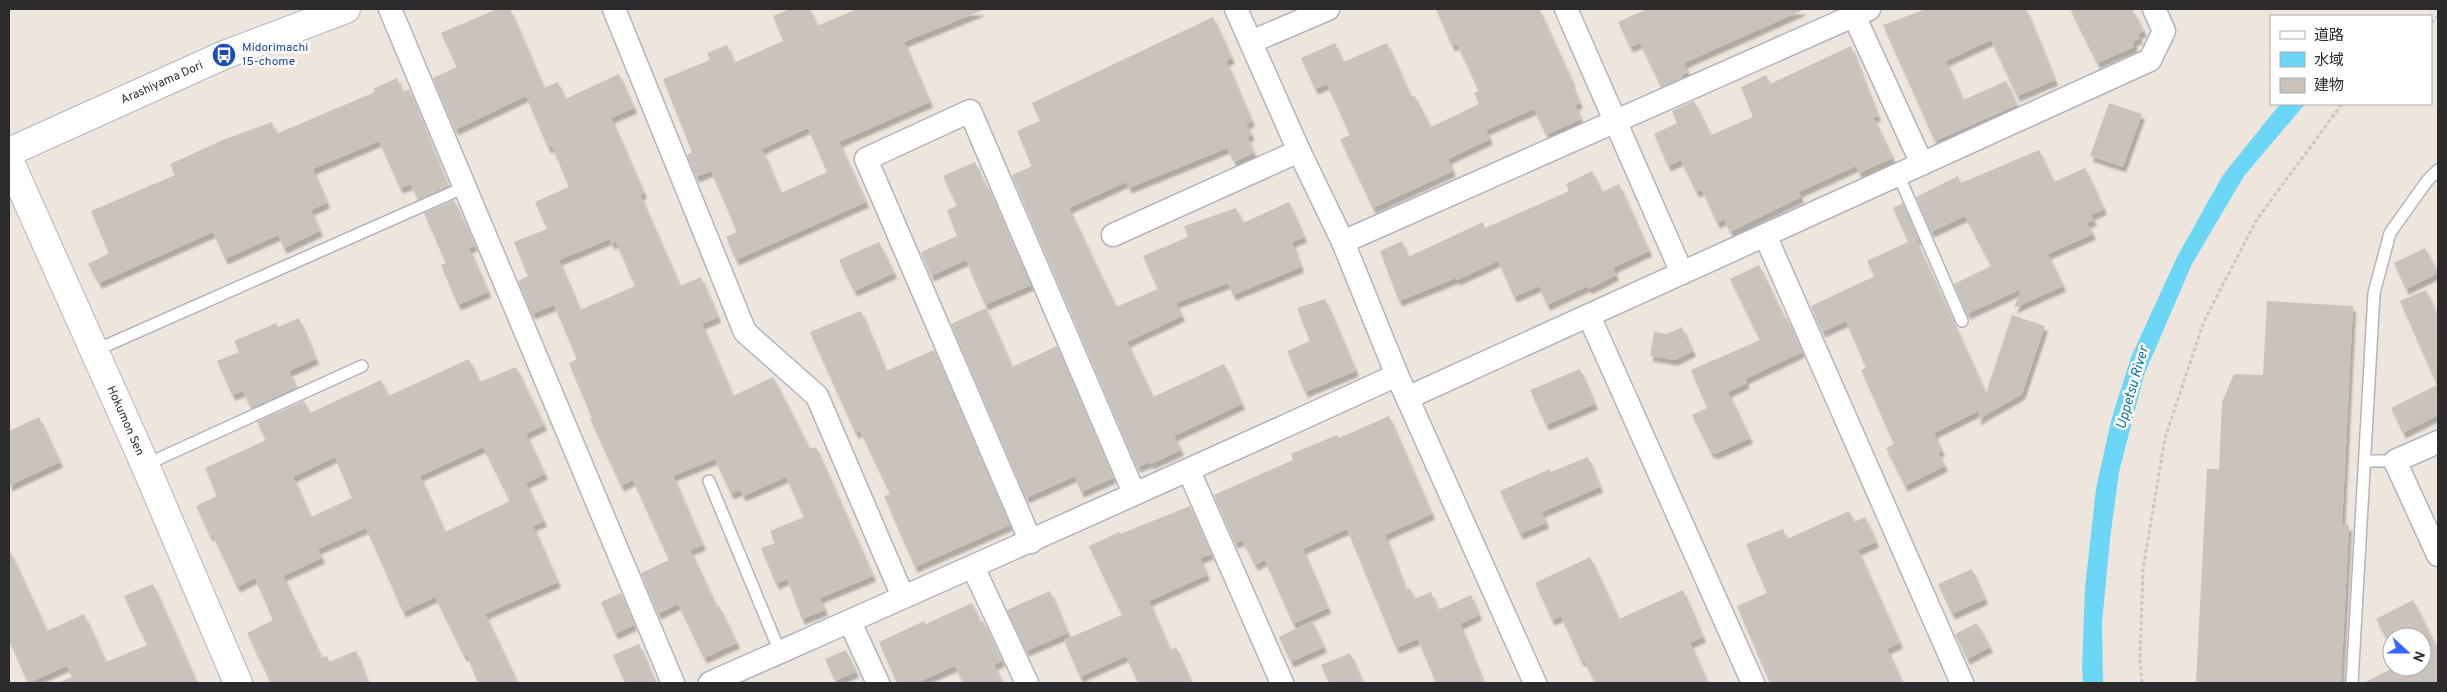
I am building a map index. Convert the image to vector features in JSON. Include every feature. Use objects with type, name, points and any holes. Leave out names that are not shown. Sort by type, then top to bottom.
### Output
[{"type":"street","points":[[390,9],[673,683]]},
{"type":"street","points":[[614,9],[745,332],[818,396],[903,596]]},
{"type":"street","points":[[1236,9],[1299,151],[1343,242],[1397,375],[1535,683]]},
{"type":"street","points":[[1251,42],[1328,9]]},
{"type":"street","points":[[1566,9],[1682,274]]},
{"type":"street","points":[[1408,398],[2150,60],[2164,31],[2154,9]]},
{"type":"street","name":"Arashiyama Dori","points":[[9,152],[224,55],[334,11]]},
{"type":"street","points":[[1343,242],[1858,11],[1922,164]]},
{"type":"street","points":[[1031,542],[866,159],[970,112],[1134,493]]},
{"type":"street","points":[[1113,235],[1299,151]]},
{"type":"street","name":"Hokumon Sen","points":[[9,160],[145,465],[238,683]]},
{"type":"street","points":[[1765,235],[1962,683]]},
{"type":"street","points":[[1589,316],[1753,683]]},
{"type":"street","points":[[711,683],[850,622],[903,596],[1031,542],[1134,493],[1189,471],[1397,375]]},
{"type":"street","points":[[2438,442],[2395,461],[2438,555]]},
{"type":"street","points":[[1189,471],[1282,683]]},
{"type":"street","points":[[973,567],[1027,683]]},
{"type":"street","points":[[850,622],[878,683]]},
{"type":"lane","points":[[2352,683],[2374,293],[2390,233],[2427,181],[2438,170]]},
{"type":"lane","points":[[1898,174],[1962,321]]},
{"type":"lane","points":[[94,351],[465,187]]},
{"type":"lane","points":[[145,465],[362,366]]},
{"type":"lane","points":[[2365,461],[2395,461]]},
{"type":"lane","points":[[709,481],[780,652]]},
{"type":"path","points":[[2142,683],[2140,659],[2143,569],[2165,438],[2204,321],[2256,221],[2341,105]]},
{"type":"water","name":"Uppetsu River","points":[[2279,105],[2304,105],[2244,176],[2192,264],[2144,375],[2119,472],[2110,539],[2102,623],[2103,683],[2083,683],[2085,588],[2096,489],[2111,421],[2131,357],[2177,257],[2223,175]]},
{"type":"building","points":[[497,9],[510,9],[544,88],[558,82],[565,99],[619,74],[634,108],[611,118],[644,193],[640,195],[680,286],[701,277],[718,317],[702,324],[733,396],[773,377],[810,449],[816,447],[873,576],[820,598],[825,610],[802,619],[787,579],[776,584],[761,548],[775,543],[770,531],[804,517],[786,477],[743,496],[740,490],[731,494],[715,459],[673,476],[703,545],[690,550],[717,607],[719,606],[737,643],[704,658],[678,604],[658,614],[641,573],[669,560],[633,480],[621,486],[590,419],[592,418],[569,363],[577,359],[554,305],[532,314],[518,281],[528,276],[514,242],[547,229],[535,202],[569,187],[552,146],[548,148],[526,96],[455,130],[433,78],[457,67],[441,33]],"holes":[[[610,239],[611,244],[616,242],[635,286],[580,310],[559,260]]]},
{"type":"building","points":[[790,9],[810,9],[817,26],[857,9],[983,10],[904,42],[930,102],[839,142],[866,202],[736,260],[726,237],[737,232],[711,171],[696,177],[687,155],[692,152],[663,79],[710,60],[707,53],[727,45],[734,63],[783,41],[773,16]],"holes":[[[808,128],[827,172],[781,193],[762,149]]]},
{"type":"building","points":[[1436,9],[1539,9],[1572,81],[1580,103],[1575,105],[1581,119],[1546,135],[1534,109],[1486,130],[1490,139],[1448,159],[1453,171],[1373,208],[1340,139],[1350,135],[1327,84],[1315,89],[1301,58],[1335,43],[1343,62],[1387,43],[1411,97],[1414,95],[1431,127],[1479,104],[1474,93],[1479,91],[1457,44],[1452,46]]},
{"type":"building","points":[[1647,9],[1805,9],[1684,63],[1688,72],[1682,75],[1683,77],[1661,87],[1640,43],[1630,47],[1618,22]]},
{"type":"building","points":[[1926,9],[2026,9],[2055,80],[2017,96],[1991,40],[1946,61],[1963,100],[2006,81],[2017,105],[1935,141],[1883,25]]},
{"type":"building","points":[[2070,9],[2132,9],[2144,31],[2138,34],[2140,38],[2134,41],[2134,47],[2097,63]]},
{"type":"building","points":[[1213,17],[1232,58],[1226,61],[1252,121],[1246,124],[1252,135],[1247,137],[1254,153],[1234,162],[1227,148],[1129,188],[1126,182],[1069,208],[1116,307],[1158,289],[1143,256],[1188,237],[1184,226],[1236,208],[1243,223],[1289,202],[1304,237],[1292,242],[1301,267],[1233,295],[1228,283],[1176,303],[1182,316],[1127,342],[1153,397],[1224,364],[1242,404],[1174,436],[1181,450],[1151,464],[1150,462],[1137,467],[1012,175],[1032,166],[1017,131],[1040,121],[1032,103]]},
{"type":"building","points":[[1851,46],[1878,116],[1873,117],[1893,158],[1859,173],[1856,166],[1799,192],[1801,197],[1730,232],[1724,219],[1717,223],[1702,190],[1696,192],[1681,160],[1668,166],[1654,134],[1677,123],[1672,111],[1694,101],[1711,135],[1753,117],[1741,87],[1766,75],[1770,84]]},
{"type":"building","points":[[397,78],[403,92],[409,89],[448,186],[418,200],[411,184],[400,188],[379,141],[313,169],[327,203],[311,210],[320,231],[284,248],[278,235],[225,259],[213,232],[99,283],[88,264],[109,253],[91,211],[175,175],[170,164],[223,140],[272,122],[276,134],[375,92],[373,89]]},
{"type":"building","points":[[2109,103],[2142,114],[2123,167],[2090,156]]},
{"type":"building","points":[[2039,150],[2054,182],[2085,168],[2104,209],[2091,215],[2094,220],[2087,223],[2093,234],[2048,254],[2063,286],[2014,308],[2021,289],[1967,314],[1954,284],[1991,266],[1965,216],[1931,232],[1916,197],[1958,176],[1961,183]]},
{"type":"building","points":[[975,162],[1031,285],[985,305],[966,260],[931,276],[921,252],[957,236],[947,210],[957,206],[943,176]]},
{"type":"building","points":[[1592,171],[1602,192],[1619,184],[1649,251],[1613,268],[1616,275],[1589,289],[1588,286],[1547,305],[1539,286],[1514,297],[1498,261],[1457,280],[1456,278],[1399,301],[1380,251],[1402,241],[1408,257],[1483,222],[1485,228],[1569,191],[1566,184]]},
{"type":"building","points":[[454,200],[475,246],[469,248],[488,292],[458,305],[441,265],[446,263],[424,213]]},
{"type":"building","points":[[1903,203],[1918,239],[1916,240],[1986,393],[2012,315],[2045,326],[2022,394],[1977,420],[1980,410],[1934,433],[1942,451],[1938,452],[1945,466],[1905,486],[1886,448],[1894,444],[1861,370],[1866,368],[1846,321],[1822,332],[1811,306],[1875,276],[1867,261],[1908,242],[1893,208]]},
{"type":"building","points":[[879,242],[894,273],[854,291],[839,260]]},
{"type":"building","points":[[2425,248],[2438,273],[2406,289],[2394,263]]},
{"type":"building","points":[[1759,265],[1785,319],[1787,318],[1802,352],[1745,379],[1747,383],[1728,392],[1750,438],[1715,454],[1714,452],[1711,453],[1692,415],[1707,408],[1691,370],[1760,340],[1730,279]]},
{"type":"building","points":[[2426,290],[2438,318],[2438,415],[2403,433],[2391,408],[2437,385],[2400,301]]},
{"type":"building","points":[[1325,299],[1356,371],[1305,392],[1287,351],[1310,341],[1297,308]]},
{"type":"building","points":[[2267,301],[2353,306],[2342,525],[2349,525],[2341,683],[2196,683],[2207,469],[2219,469],[2222,402],[2234,374],[2263,375]]},
{"type":"building","points":[[986,308],[1012,367],[1057,346],[1113,478],[1081,492],[1075,476],[1026,498],[951,324]]},
{"type":"building","points":[[861,311],[886,371],[934,350],[1010,525],[915,567],[884,496],[890,494],[860,431],[856,433],[854,430],[810,332]]},
{"type":"building","points":[[299,318],[316,359],[289,371],[297,387],[251,408],[243,391],[232,395],[217,361],[239,352],[234,341],[276,323],[278,327]]},
{"type":"building","points":[[1682,327],[1693,351],[1675,360],[1650,356],[1654,332],[1667,334]]},
{"type":"building","points":[[469,359],[480,382],[516,367],[544,425],[526,434],[545,474],[526,483],[544,521],[533,526],[558,582],[485,614],[518,683],[478,683],[467,655],[464,656],[435,597],[403,612],[366,528],[318,549],[322,558],[283,576],[322,658],[327,656],[329,662],[356,651],[368,683],[271,683],[247,633],[273,620],[255,578],[237,587],[213,535],[210,536],[196,506],[217,496],[205,468],[266,440],[257,422],[304,401],[310,413],[381,380],[388,396]],"holes":[[[483,447],[510,501],[445,532],[420,476]],[[335,457],[352,498],[311,517],[293,477]]]},
{"type":"building","points":[[1580,369],[1595,404],[1546,425],[1530,390]]},
{"type":"building","points":[[1389,416],[1432,514],[1385,535],[1406,590],[1410,588],[1414,599],[1431,592],[1438,610],[1471,595],[1479,615],[1460,624],[1484,683],[1436,683],[1418,639],[1396,648],[1347,529],[1303,549],[1328,608],[1293,624],[1265,560],[1255,565],[1242,540],[1235,543],[1214,495],[1293,460],[1291,454],[1337,435],[1339,438]]},
{"type":"building","points":[[39,417],[60,462],[9,486],[9,431]]},
{"type":"building","points":[[1588,457],[1600,487],[1542,512],[1546,523],[1520,534],[1500,491],[1550,469],[1551,472]]},
{"type":"building","points":[[1190,506],[1211,554],[1200,558],[1207,575],[1149,601],[1170,650],[1176,647],[1192,683],[1138,683],[1126,656],[1080,677],[1064,640],[1122,615],[1089,546],[1119,532],[1120,534]]},
{"type":"building","points":[[1849,511],[1854,522],[1865,517],[1876,542],[1858,550],[1900,643],[1887,649],[1903,683],[1770,683],[1737,606],[1767,593],[1746,544],[1783,529],[1787,539]]},
{"type":"building","points":[[9,549],[47,631],[84,614],[106,662],[147,645],[124,596],[153,584],[197,683],[58,683],[72,677],[67,666],[28,683],[9,640]]},
{"type":"building","points":[[1590,557],[1619,619],[1683,590],[1703,637],[1690,643],[1708,683],[1595,683],[1584,660],[1581,661],[1561,616],[1552,620],[1535,583]]},
{"type":"building","points":[[1972,569],[1985,599],[1952,614],[1938,584]]},
{"type":"building","points":[[1050,591],[1068,633],[1026,651],[1007,610]]},
{"type":"building","points":[[621,593],[634,625],[615,634],[601,602]]},
{"type":"building","points":[[2413,600],[2426,627],[2382,627],[2382,631],[2376,619]]},
{"type":"building","points":[[972,603],[980,622],[983,621],[1002,661],[994,665],[1003,683],[963,683],[955,666],[916,683],[897,683],[879,642],[924,621],[926,624]]},
{"type":"building","points":[[1312,621],[1324,647],[1291,662],[1279,637]]},
{"type":"building","points":[[1977,623],[1990,647],[1967,659],[1955,634]]},
{"type":"building","points":[[2432,638],[2438,650],[2438,683],[2363,683],[2382,674],[2382,677],[2432,677]]},
{"type":"building","points":[[639,644],[656,683],[625,683],[613,655]]},
{"type":"building","points":[[846,650],[856,672],[835,681],[825,659]]},
{"type":"building","points":[[1350,653],[1363,683],[1329,683],[1321,665]]},
{"type":"place","name":"Midorimachi 15-chome","points":[[224,55]]}]
